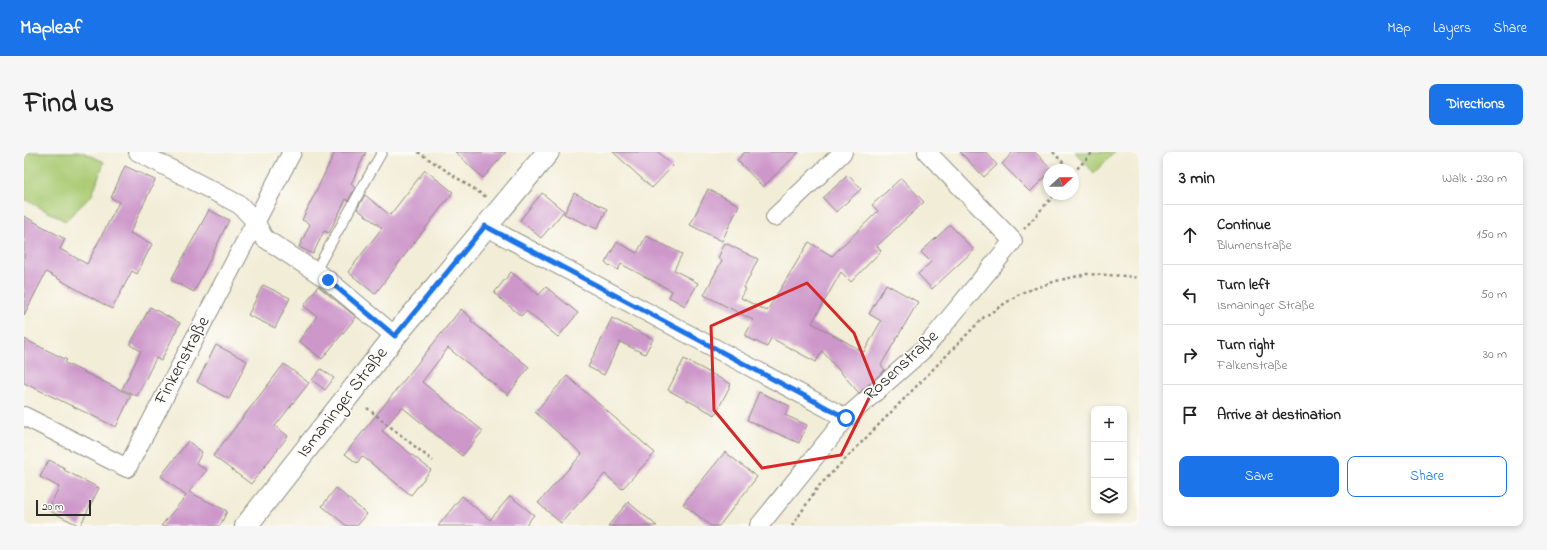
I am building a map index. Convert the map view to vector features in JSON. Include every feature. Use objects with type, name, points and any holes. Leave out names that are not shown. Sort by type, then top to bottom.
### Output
[{"type":"main road","name":"Ismaninger Straße","points":[[246,526],[395,336],[548,152]]},
{"type":"street","points":[[138,152],[240,205],[255,221],[264,238],[328,280],[395,336]]},
{"type":"street","name":"Finkenstraße","points":[[24,416],[126,468],[209,314],[255,221],[292,152]]},
{"type":"street","points":[[775,217],[842,152]]},
{"type":"street","points":[[927,152],[1013,241]]},
{"type":"street","points":[[485,226],[846,418]]},
{"type":"street","name":"Rosenstraße","points":[[759,526],[846,418],[924,349],[1013,241]]},
{"type":"lane","points":[[315,272],[382,152]]},
{"type":"path","points":[[418,152],[501,207]]},
{"type":"path","points":[[1053,152],[1064,164]]},
{"type":"path","points":[[1079,167],[1093,152]]},
{"type":"path","points":[[1013,241],[1050,200]]},
{"type":"path","points":[[792,526],[818,487],[984,317],[1021,293],[1056,281],[1087,274],[1139,278]]},
{"type":"path","points":[[367,408],[433,461]]},
{"type":"highlighted area","points":[[807,283],[854,333],[875,386],[841,455],[762,468],[714,410],[711,326]]},
{"type":"green space","points":[[27,152],[83,152],[104,162],[92,195],[65,221],[24,199],[24,154]]},
{"type":"green space","points":[[1075,152],[1115,152],[1094,173]]},
{"type":"building","points":[[335,152],[366,152],[351,184],[355,188],[348,201],[346,199],[329,233],[324,231],[313,254],[299,247],[310,224],[302,220]]},
{"type":"building","points":[[455,152],[506,152],[483,178]]},
{"type":"building","points":[[613,152],[658,152],[673,166],[652,188]]},
{"type":"building","points":[[745,152],[799,152],[763,187],[737,160]]},
{"type":"building","points":[[960,152],[986,152],[997,165],[984,177]]},
{"type":"building","points":[[1013,152],[1035,152],[1046,164],[1043,164],[1043,179],[1030,192],[1002,164]]},
{"type":"building","points":[[125,166],[155,180],[130,233],[152,244],[137,274],[132,271],[112,309],[46,272],[24,315],[24,216],[65,239],[60,249],[87,264],[119,202],[111,198]]},
{"type":"building","points":[[425,170],[453,192],[375,294],[348,272],[382,228],[357,209],[365,195],[390,215]]},
{"type":"building","points":[[848,175],[861,189],[836,212],[823,198]]},
{"type":"building","points":[[901,178],[924,202],[877,246],[881,251],[851,282],[841,272],[812,323],[864,352],[881,321],[869,314],[886,284],[918,302],[881,365],[885,370],[859,393],[822,351],[816,362],[771,338],[767,347],[745,336],[753,320],[704,295],[722,260],[718,258],[725,243],[758,259],[744,288],[746,289],[741,298],[767,311],[809,242],[832,256],[878,211],[872,205]]},
{"type":"building","points":[[708,189],[739,205],[722,241],[690,225]]},
{"type":"building","points":[[542,193],[564,211],[541,238],[520,220]]},
{"type":"building","points":[[574,193],[607,209],[597,229],[564,214]]},
{"type":"building","points":[[209,210],[229,220],[194,292],[171,280]]},
{"type":"building","points":[[950,225],[974,250],[932,289],[918,274],[931,262],[921,252]]},
{"type":"building","points":[[646,236],[682,254],[674,270],[698,283],[685,306],[669,297],[672,291],[621,264],[618,270],[605,263],[617,242],[637,253]]},
{"type":"building","points":[[511,272],[539,295],[546,287],[578,313],[558,337],[526,311],[521,316],[494,293]]},
{"type":"building","points":[[263,285],[290,298],[275,328],[248,315]]},
{"type":"building","points":[[318,286],[356,317],[322,359],[299,341],[317,316],[304,306]]},
{"type":"building","points":[[150,307],[180,323],[161,361],[156,358],[137,396],[122,389],[141,351],[130,345]]},
{"type":"building","points":[[461,309],[472,319],[471,321],[529,367],[508,395],[448,348],[422,382],[483,431],[462,456],[402,407],[382,431],[431,470],[411,495],[362,456],[357,463],[345,454]]},
{"type":"building","points":[[612,318],[653,339],[645,354],[620,342],[604,375],[588,367]]},
{"type":"building","points":[[24,339],[67,360],[65,363],[131,395],[116,427],[24,383]]},
{"type":"building","points":[[216,345],[247,361],[229,399],[197,382]]},
{"type":"building","points":[[684,359],[731,384],[715,415],[668,390]]},
{"type":"building","points":[[284,364],[309,383],[275,426],[288,436],[251,484],[213,456]]},
{"type":"building","points":[[321,369],[334,378],[325,390],[312,380]]},
{"type":"building","points":[[567,376],[655,453],[622,489],[605,474],[561,523],[538,503],[582,454],[535,412]]},
{"type":"building","points":[[759,392],[790,406],[785,415],[807,425],[799,443],[747,420]]},
{"type":"building","points":[[188,441],[202,452],[196,464],[207,470],[189,492],[227,511],[220,526],[161,526],[186,496],[161,476]]},
{"type":"building","points":[[725,452],[757,477],[719,526],[711,526],[683,504]]},
{"type":"building","points":[[49,460],[65,468],[64,470],[99,488],[80,526],[48,510],[59,487],[40,477]]},
{"type":"building","points":[[336,488],[367,514],[357,526],[347,526],[322,506]]},
{"type":"building","points":[[462,496],[490,520],[510,496],[534,515],[525,526],[438,526]]},
{"type":"building","points":[[628,502],[657,526],[608,526]]},
{"type":"route","points":[[328,280],[395,336],[485,226],[846,418]]}]
